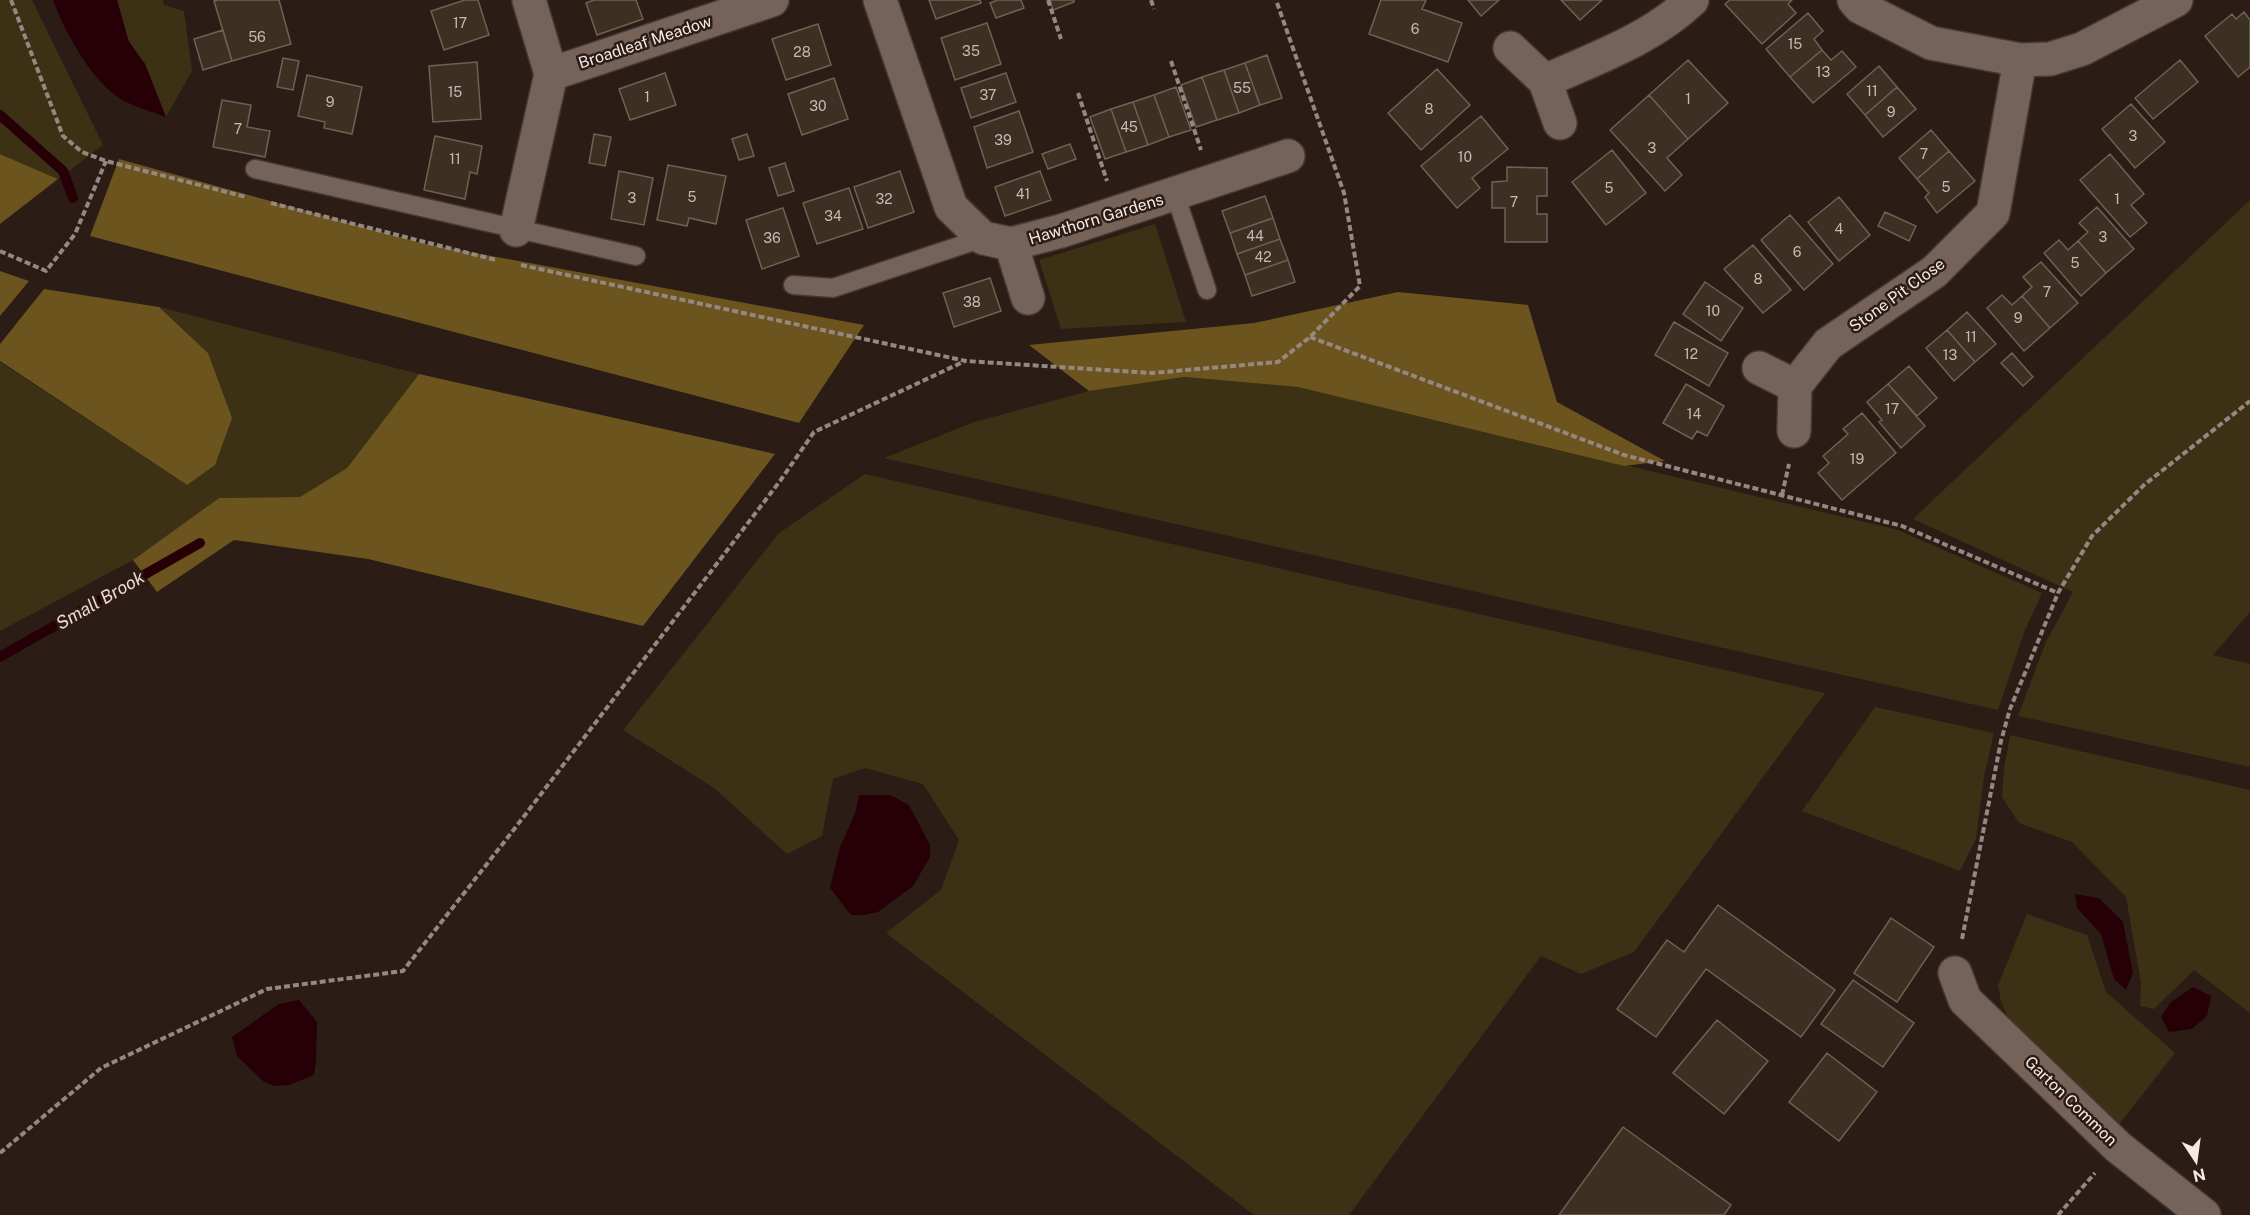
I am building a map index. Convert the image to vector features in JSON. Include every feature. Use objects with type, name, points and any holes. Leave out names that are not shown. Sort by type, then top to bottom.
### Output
[{"type":"street","points":[[516,230],[551,74],[529,0]]},
{"type":"street","name":"Broadleaf Meadow","points":[[551,74],[772,0]]},
{"type":"street","points":[[880,0],[951,207],[997,241],[1028,298]]},
{"type":"street","points":[[1545,81],[1648,34],[1678,14],[1692,0]]},
{"type":"street","points":[[1854,0],[1860,7],[1931,43],[2020,60],[2050,59],[2082,49],[2176,0]]},
{"type":"street","points":[[1510,48],[1545,81],[1560,123]]},
{"type":"street","name":"Stone Pit Close","points":[[1795,386],[1828,344],[1934,272],[1993,213],[2020,60]]},
{"type":"street","name":"Hawthorn Gardens","points":[[997,241],[1061,231],[1288,156]]},
{"type":"street","points":[[1759,368],[1795,386],[1794,431]]},
{"type":"street","name":"Garton Common","points":[[1955,973],[1965,1000],[2118,1147],[2204,1215]]},
{"type":"lane","points":[[255,169],[636,256]]},
{"type":"lane","points":[[1175,194],[1207,290]]},
{"type":"lane","points":[[793,285],[833,288],[997,241]]},
{"type":"path","points":[[1047,0],[1061,39]]},
{"type":"path","points":[[1151,0],[1154,9]]},
{"type":"path","points":[[0,1153],[101,1068],[267,990],[403,971],[527,813],[814,432],[966,360],[1152,373],[1278,362],[1310,337],[1360,286],[1344,193],[1276,0]]},
{"type":"path","points":[[1171,61],[1212,182]]},
{"type":"path","points":[[1078,93],[1118,213]]},
{"type":"path","points":[[0,251],[45,271],[75,234],[106,161]]},
{"type":"path","points":[[1310,337],[1624,455],[1902,526],[2058,593]]},
{"type":"path","points":[[1955,973],[2001,741],[2010,709],[2058,593],[2092,536],[2099,529],[2144,485],[2250,402]]},
{"type":"path","points":[[2058,1215],[2118,1147]]},
{"type":"shaded area","points":[[0,0],[32,0],[103,145],[58,179],[0,154]]},
{"type":"shaded area","points":[[53,0],[117,0],[129,42],[145,64],[166,117],[126,102],[102,84],[73,43]]},
{"type":"shaded area","points":[[117,0],[163,0],[164,5],[184,11],[192,71],[166,117],[145,64],[128,40]]},
{"type":"shaded area","points":[[0,154],[58,179],[0,224]]},
{"type":"shaded area","points":[[119,159],[421,243],[864,325],[799,423],[90,236]]},
{"type":"shaded area","points":[[2250,200],[2250,612],[2213,655],[2250,664],[2250,767],[2018,716],[2046,642],[2073,592],[1913,519]]},
{"type":"shaded area","points":[[1155,224],[1186,322],[1061,329],[1039,260]]},
{"type":"shaded area","points":[[0,271],[29,281],[0,316]]},
{"type":"shaded area","points":[[44,289],[159,307],[208,353],[232,418],[215,465],[187,485],[0,361],[0,344]]},
{"type":"shaded area","points":[[1398,292],[1528,305],[1557,402],[1665,461],[1624,466],[1298,387],[1184,377],[1089,391],[1029,345],[1254,323]]},
{"type":"shaded area","points":[[159,307],[419,374],[347,468],[300,497],[219,498],[133,560],[0,631],[0,362],[187,485],[208,353]]},
{"type":"shaded area","points":[[419,374],[775,454],[643,626],[368,559],[234,540],[157,592],[133,560],[219,498],[300,497],[347,468]]},
{"type":"shaded area","points":[[1184,377],[1298,387],[1898,530],[2042,593],[2025,630],[1998,710],[884,458],[974,422],[1089,391]]},
{"type":"shaded area","points":[[865,474],[1825,693],[1634,952],[1581,974],[1541,956],[1349,1215],[1254,1215],[886,933],[941,890],[959,840],[923,784],[865,768],[833,779],[822,836],[787,854],[714,788],[623,730],[779,533]]},
{"type":"shaded area","points":[[1875,707],[1994,733],[1984,777],[1976,839],[1960,871],[1802,811]]},
{"type":"shaded area","points":[[2010,735],[2250,790],[2250,1013],[2194,970],[2154,1009],[2140,1006],[2141,983],[2126,897],[2072,842],[2019,823],[2002,797]]},
{"type":"shaded area","points":[[859,795],[890,795],[909,805],[930,845],[930,857],[913,886],[878,912],[851,915],[830,888],[840,847],[856,811]]},
{"type":"shaded area","points":[[2075,894],[2099,898],[2123,922],[2133,973],[2126,990],[2114,979],[2101,934],[2077,908]]},
{"type":"shaded area","points":[[2027,914],[2087,935],[2106,992],[2175,1053],[2116,1128],[2012,1026],[2001,1002],[1998,985]]},
{"type":"shaded area","points":[[2193,987],[2211,996],[2207,1016],[2192,1029],[2169,1032],[2161,1017],[2171,1002]]},
{"type":"shaded area","points":[[299,1000],[317,1022],[314,1075],[289,1085],[274,1086],[263,1081],[237,1056],[232,1037],[279,1004]]},
{"type":"building","points":[[279,0],[291,44],[232,61],[214,1]]},
{"type":"building","points":[[465,0],[478,0],[489,35],[444,50],[431,11]]},
{"type":"building","points":[[594,0],[636,0],[643,19],[597,35],[586,3]]},
{"type":"building","points":[[929,0],[980,0],[981,3],[936,19]]},
{"type":"building","points":[[998,0],[1021,0],[1024,8],[996,18],[990,3]]},
{"type":"building","points":[[1050,0],[1074,0],[1074,2],[1053,10]]},
{"type":"building","points":[[1381,0],[1426,0],[1422,9],[1462,23],[1448,62],[1369,34]]},
{"type":"building","points":[[1468,0],[1499,0],[1481,16]]},
{"type":"building","points":[[1561,0],[1602,0],[1580,20]]},
{"type":"building","points":[[1730,0],[1792,0],[1788,4],[1796,13],[1762,44],[1725,4]]},
{"type":"building","points":[[2244,12],[2250,20],[2250,67],[2238,77],[2205,36],[2232,14],[2236,19]]},
{"type":"building","points":[[1808,13],[1823,31],[1814,39],[1822,50],[1790,77],[1766,49]]},
{"type":"building","points":[[987,23],[1001,64],[955,80],[941,38]]},
{"type":"building","points":[[818,24],[831,65],[786,80],[772,39]]},
{"type":"building","points":[[223,30],[232,61],[203,70],[194,39]]},
{"type":"building","points":[[1822,50],[1831,60],[1842,51],[1856,67],[1813,103],[1790,77]]},
{"type":"building","points":[[1267,55],[1282,98],[1260,105],[1245,63]]},
{"type":"building","points":[[283,58],[299,61],[293,90],[277,87]]},
{"type":"building","points":[[1688,60],[1728,103],[1688,139],[1649,95]]},
{"type":"building","points":[[2180,60],[2198,82],[2153,119],[2135,98]]},
{"type":"building","points":[[477,62],[481,119],[433,122],[429,66]]},
{"type":"building","points":[[1245,63],[1260,105],[1239,113],[1224,70]]},
{"type":"building","points":[[1879,66],[1897,87],[1865,115],[1847,94]]},
{"type":"building","points":[[1437,69],[1470,105],[1421,150],[1388,113]]},
{"type":"building","points":[[1224,70],[1239,113],[1217,120],[1202,77]]},
{"type":"building","points":[[665,73],[676,105],[630,120],[619,89]]},
{"type":"building","points":[[1006,73],[1016,102],[971,118],[961,88]]},
{"type":"building","points":[[307,75],[362,87],[352,134],[324,128],[325,122],[298,116]]},
{"type":"building","points":[[1202,77],[1217,120],[1196,127],[1181,85]]},
{"type":"building","points":[[834,78],[848,119],[802,135],[788,94]]},
{"type":"building","points":[[1176,87],[1191,130],[1169,137],[1154,95]]},
{"type":"building","points":[[1897,87],[1916,109],[1883,137],[1865,115]]},
{"type":"building","points":[[1154,95],[1169,137],[1148,145],[1133,102]]},
{"type":"building","points":[[1649,95],[1688,139],[1667,158],[1682,175],[1665,191],[1610,130]]},
{"type":"building","points":[[222,100],[251,105],[247,127],[270,131],[265,157],[213,147]]},
{"type":"building","points":[[1133,102],[1148,145],[1126,152],[1111,109]]},
{"type":"building","points":[[2131,104],[2165,142],[2135,168],[2102,129]]},
{"type":"building","points":[[1111,109],[1126,152],[1105,159],[1090,117]]},
{"type":"building","points":[[1019,111],[1033,152],[987,168],[974,127]]},
{"type":"building","points":[[1481,116],[1508,149],[1472,178],[1480,188],[1457,208],[1421,166]]},
{"type":"building","points":[[1931,130],[1949,151],[1917,179],[1899,158]]},
{"type":"building","points":[[594,134],[611,137],[605,166],[589,163]]},
{"type":"building","points":[[747,134],[754,156],[739,160],[732,139]]},
{"type":"building","points":[[435,136],[482,146],[477,174],[470,172],[465,199],[424,190]]},
{"type":"building","points":[[1070,144],[1076,159],[1048,169],[1042,154]]},
{"type":"building","points":[[1612,150],[1646,193],[1606,225],[1572,182]]},
{"type":"building","points":[[1949,151],[1975,181],[1937,213],[1925,197],[1929,193],[1917,179]]},
{"type":"building","points":[[2110,154],[2144,194],[2131,205],[2147,223],[2130,237],[2080,180]]},
{"type":"building","points":[[785,163],[794,191],[778,196],[769,168]]},
{"type":"building","points":[[668,165],[726,176],[716,224],[689,218],[687,226],[657,220]]},
{"type":"building","points":[[1507,167],[1547,168],[1547,196],[1537,196],[1537,214],[1547,214],[1547,242],[1505,242],[1505,208],[1492,208],[1492,182],[1507,181]]},
{"type":"building","points":[[619,171],[653,178],[644,225],[611,219]]},
{"type":"building","points":[[900,171],[914,212],[868,228],[854,187]]},
{"type":"building","points":[[1040,171],[1051,200],[1005,216],[995,187]]},
{"type":"building","points":[[849,188],[863,229],[817,244],[803,203]]},
{"type":"building","points":[[1265,196],[1273,218],[1230,233],[1222,211]]},
{"type":"building","points":[[1839,197],[1870,235],[1839,261],[1808,222]]},
{"type":"building","points":[[2097,207],[2134,249],[2106,273],[2078,241],[2088,232],[2079,223]]},
{"type":"building","points":[[783,208],[799,256],[762,269],[746,220]]},
{"type":"building","points":[[1885,212],[1916,226],[1909,241],[1878,226]]},
{"type":"building","points":[[1790,215],[1833,264],[1804,290],[1761,240]]},
{"type":"building","points":[[1273,218],[1280,239],[1237,254],[1230,233]]},
{"type":"building","points":[[1280,239],[1288,260],[1245,275],[1237,254]]},
{"type":"building","points":[[2059,240],[2068,250],[2078,241],[2106,273],[2081,296],[2044,253]]},
{"type":"building","points":[[1753,245],[1791,290],[1763,313],[1724,269]]},
{"type":"building","points":[[1288,260],[1295,282],[1252,296],[1245,275]]},
{"type":"building","points":[[2041,262],[2078,303],[2050,328],[2022,296],[2032,287],[2023,277]]},
{"type":"building","points":[[990,278],[1001,311],[954,327],[943,293]]},
{"type":"building","points":[[1705,282],[1743,308],[1721,341],[1683,314]]},
{"type":"building","points":[[2002,295],[2012,305],[2022,296],[2050,328],[2024,351],[1987,308]]},
{"type":"building","points":[[1967,312],[1996,344],[1975,362],[1947,330]]},
{"type":"building","points":[[1674,322],[1728,353],[1709,386],[1655,355]]},
{"type":"building","points":[[1947,330],[1975,362],[1954,381],[1926,348]]},
{"type":"building","points":[[2012,353],[2033,377],[2023,386],[2001,363]]},
{"type":"building","points":[[1909,366],[1937,398],[1917,416],[1888,384]]},
{"type":"building","points":[[1686,384],[1724,406],[1707,436],[1697,431],[1692,439],[1663,423]]},
{"type":"building","points":[[1888,384],[1925,426],[1901,448],[1879,422],[1882,420],[1867,402]]},
{"type":"building","points":[[1862,413],[1896,453],[1842,500],[1818,473],[1829,463],[1823,456],[1848,434],[1843,429]]},
{"type":"building","points":[[1718,905],[1835,990],[1801,1037],[1706,969],[1656,1037],[1617,1009],[1667,940],[1684,952]]},
{"type":"building","points":[[1891,918],[1934,947],[1897,1002],[1854,973]]},
{"type":"building","points":[[1853,980],[1914,1023],[1883,1067],[1821,1024]]},
{"type":"building","points":[[1717,1020],[1768,1061],[1724,1114],[1673,1073]]},
{"type":"building","points":[[1827,1053],[1877,1092],[1839,1141],[1789,1102]]},
{"type":"building","points":[[1623,1127],[1731,1205],[1724,1215],[1559,1215]]},
{"type":"waterway","points":[[0,115],[63,171],[73,198]]},
{"type":"waterway","name":"Small Brook","points":[[0,657],[200,543]]}]
